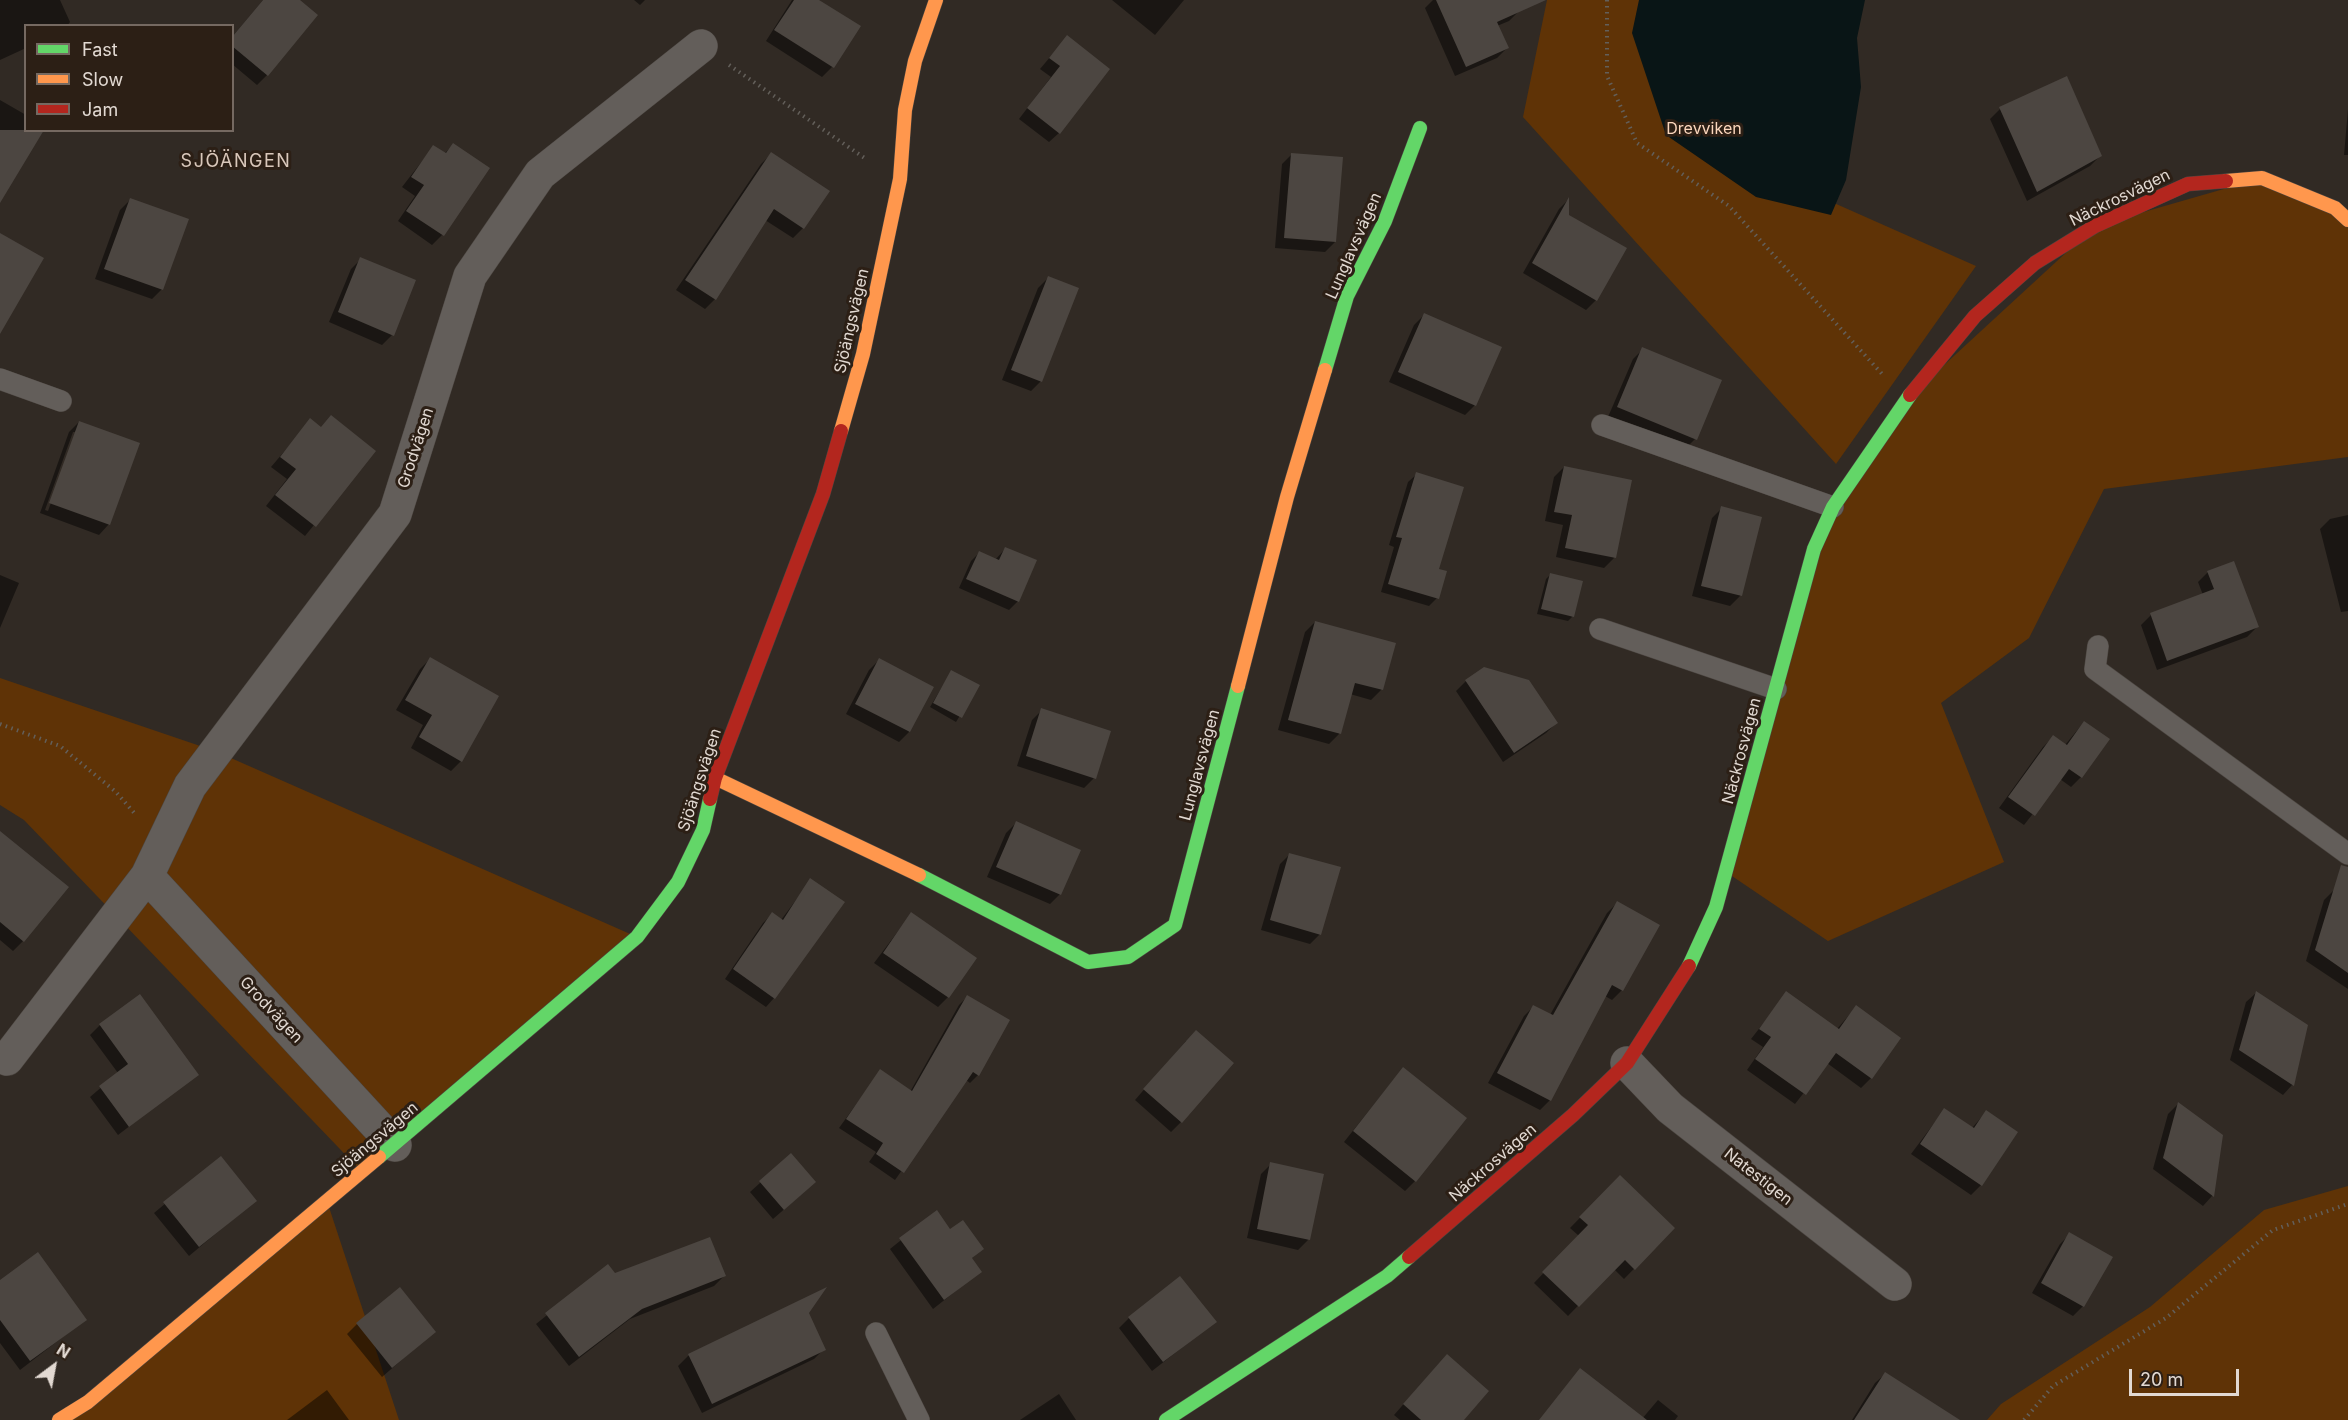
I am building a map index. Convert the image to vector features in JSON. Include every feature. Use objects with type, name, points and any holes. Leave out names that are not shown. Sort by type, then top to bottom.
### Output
[{"type":"street","name":"Sjöängsvägen","points":[[59,1420],[88,1402],[395,1145],[637,937],[678,882],[702,830],[715,778],[823,494],[863,354],[900,179],[905,110],[915,61],[936,0]]},
{"type":"street","name":"Grodvägen","points":[[7,1059],[147,876],[190,786],[395,514],[470,276],[540,174],[701,46]]},
{"type":"street","name":"Lunglavsvägen","points":[[715,778],[864,847],[1088,962],[1128,957],[1175,925],[1287,497],[1347,296],[1385,221],[1420,128]]},
{"type":"street","name":"Näckrosvägen","points":[[1166,1420],[1387,1276],[1574,1115],[1627,1063],[1691,963],[1716,908],[1814,549],[1833,507],[1905,401],[1975,316],[2035,263],[2096,226],[2188,184],[2262,178],[2335,208],[2348,220]]},
{"type":"street","name":"Grodvägen","points":[[147,876],[395,1145]]},
{"type":"street","name":"Natestigen","points":[[1627,1063],[1670,1108],[1895,1284]]},
{"type":"lane","points":[[0,380],[61,401]]},
{"type":"lane","points":[[1602,425],[1833,507]]},
{"type":"lane","points":[[1600,629],[1776,689]]},
{"type":"lane","points":[[2098,646],[2095,669],[2348,854]]},
{"type":"lane","points":[[876,1333],[919,1420]]},
{"type":"path","points":[[1607,0],[1607,76],[1637,143],[1729,206],[1905,401]]},
{"type":"path","points":[[701,46],[862,157],[900,179]]},
{"type":"path","points":[[0,724],[60,746],[116,792],[161,845]]},
{"type":"path","points":[[2024,1420],[2053,1386],[2166,1318],[2272,1230],[2348,1204]]},
{"type":"green space","name":"Drevviken","points":[[1547,0],[1845,0],[1825,199],[1976,266],[1836,464],[1523,117]]},
{"type":"green space","points":[[2262,178],[2348,220],[2348,457],[2104,489],[2029,638],[1941,703],[2004,862],[1828,941],[1726,872],[1814,549],[1905,401],[2095,226]]},
{"type":"green space","points":[[0,678],[215,751],[637,937],[362,1172],[24,820],[0,805]]},
{"type":"green space","points":[[2348,1186],[2348,1420],[1987,1420],[2001,1404],[2150,1307],[2264,1210]]},
{"type":"green space","points":[[327,1201],[399,1420],[59,1420]]},
{"type":"shaded area","name":"Drevviken","points":[[1639,0],[1865,0],[1857,38],[1861,87],[1846,180],[1831,215],[1756,197],[1666,135],[1632,33]]},
{"type":"building","points":[[263,0],[300,0],[318,15],[268,76],[234,48],[234,35]]},
{"type":"building","points":[[794,0],[819,0],[861,26],[834,68],[774,30]]},
{"type":"building","points":[[1436,0],[1546,0],[1497,22],[1509,48],[1466,67]]},
{"type":"building","points":[[1067,35],[1110,69],[1060,134],[1027,108],[1060,66],[1049,58]]},
{"type":"building","points":[[2067,76],[2102,156],[2037,192],[1999,107]]},
{"type":"building","points":[[0,130],[43,132],[0,203]]},
{"type":"building","points":[[453,143],[490,168],[444,236],[406,211],[424,185],[411,177],[433,145],[446,153]]},
{"type":"building","points":[[771,152],[830,191],[804,229],[774,209],[716,300],[685,280]]},
{"type":"building","points":[[1291,153],[1343,157],[1336,242],[1284,238]]},
{"type":"building","points":[[1569,197],[1569,215],[1627,248],[1597,301],[1532,263]]},
{"type":"building","points":[[130,198],[189,219],[163,290],[104,269]]},
{"type":"building","points":[[0,233],[44,258],[0,334]]},
{"type":"building","points":[[360,257],[416,280],[394,336],[338,312]]},
{"type":"building","points":[[1048,276],[1079,288],[1042,382],[1011,370]]},
{"type":"building","points":[[1424,313],[1502,347],[1476,406],[1398,372]]},
{"type":"building","points":[[1642,347],[1722,380],[1697,440],[1617,407]]},
{"type":"building","points":[[331,415],[376,451],[316,527],[275,495],[296,469],[280,457],[310,418],[321,427]]},
{"type":"building","points":[[79,421],[140,443],[110,525],[49,503]]},
{"type":"building","points":[[1564,466],[1632,480],[1616,558],[1565,548],[1572,515],[1554,512]]},
{"type":"building","points":[[1416,472],[1464,487],[1439,569],[1447,571],[1439,599],[1388,584],[1402,538],[1396,537]]},
{"type":"building","points":[[1721,506],[1762,517],[1742,596],[1701,586]]},
{"type":"building","points":[[1005,547],[1037,560],[1019,602],[966,579],[979,551],[999,560]]},
{"type":"building","points":[[2234,561],[2259,627],[2167,661],[2150,613],[2214,589],[2207,571]]},
{"type":"building","points":[[1550,573],[1583,581],[1574,617],[1541,609]]},
{"type":"building","points":[[1315,621],[1396,643],[1383,690],[1355,683],[1341,734],[1288,720]]},
{"type":"building","points":[[430,657],[499,696],[462,762],[419,737],[432,715],[405,700]]},
{"type":"building","points":[[879,658],[934,687],[910,732],[855,704]]},
{"type":"building","points":[[1484,667],[1529,680],[1558,723],[1514,753],[1465,680]]},
{"type":"building","points":[[951,670],[980,685],[962,718],[933,703]]},
{"type":"building","points":[[1041,708],[1111,731],[1096,779],[1026,756]]},
{"type":"building","points":[[2084,721],[2110,739],[2082,778],[2069,769],[2035,816],[2008,797],[2053,735],[2067,745]]},
{"type":"building","points":[[1016,821],[1081,850],[1061,895],[996,867]]},
{"type":"building","points":[[0,831],[69,887],[24,942],[0,922]]},
{"type":"building","points":[[1289,853],[1341,867],[1321,935],[1270,920]]},
{"type":"building","points":[[2341,865],[2348,867],[2348,973],[2315,950]]},
{"type":"building","points":[[810,878],[845,902],[775,999],[733,969],[772,912],[783,920]]},
{"type":"building","points":[[1617,901],[1660,925],[1623,991],[1612,985],[1551,1101],[1497,1073],[1533,1005],[1553,1015]]},
{"type":"building","points":[[911,912],[977,958],[949,998],[883,953]]},
{"type":"building","points":[[1786,991],[1839,1029],[1856,1005],[1901,1038],[1872,1079],[1836,1053],[1806,1095],[1755,1059],[1771,1037],[1759,1029]]},
{"type":"building","points":[[2256,991],[2308,1025],[2294,1086],[2239,1050]]},
{"type":"building","points":[[140,994],[199,1075],[129,1127],[99,1086],[128,1064],[99,1024]]},
{"type":"building","points":[[967,995],[1010,1020],[979,1076],[973,1072],[904,1173],[876,1154],[883,1143],[846,1119],[880,1069],[912,1091]]},
{"type":"building","points":[[1196,1030],[1234,1063],[1182,1123],[1143,1089]]},
{"type":"building","points":[[1403,1067],[1467,1118],[1416,1182],[1353,1131]]},
{"type":"building","points":[[2178,1102],[2223,1135],[2214,1197],[2163,1158]]},
{"type":"building","points":[[1944,1108],[1974,1128],[1986,1110],[2018,1132],[1982,1186],[1920,1144]]},
{"type":"building","points":[[791,1153],[816,1182],[784,1210],[759,1181]]},
{"type":"building","points":[[221,1156],[257,1201],[199,1247],[163,1202]]},
{"type":"building","points":[[1270,1162],[1324,1174],[1310,1240],[1257,1229]]},
{"type":"building","points":[[1620,1175],[1675,1228],[1635,1270],[1625,1260],[1579,1307],[1542,1272],[1588,1225],[1579,1217]]},
{"type":"building","points":[[937,1210],[950,1229],[963,1220],[984,1249],[972,1258],[982,1272],[944,1300],[899,1238]]},
{"type":"building","points":[[2069,1232],[2113,1257],[2084,1307],[2041,1283]]},
{"type":"building","points":[[710,1237],[726,1276],[642,1309],[579,1357],[545,1313],[608,1264],[615,1273]]},
{"type":"building","points":[[38,1252],[87,1320],[30,1361],[0,1320],[0,1280]]},
{"type":"building","points":[[1180,1276],[1217,1322],[1163,1362],[1128,1317]]},
{"type":"building","points":[[400,1287],[436,1332],[392,1368],[356,1323]]},
{"type":"building","points":[[827,1287],[809,1313],[826,1350],[712,1404],[688,1354]]},
{"type":"building","points":[[1447,1354],[1489,1391],[1464,1420],[1421,1420],[1403,1404]]},
{"type":"building","points":[[1580,1368],[1647,1420],[1539,1420]]},
{"type":"building","points":[[1885,1372],[1960,1420],[1854,1420]]},
{"type":"traffic: fast","points":[[1325,370],[1347,296],[1385,221],[1420,128]]},
{"type":"traffic: fast","points":[[1689,966],[1716,907],[1814,549],[1833,507],[1910,395]]},
{"type":"traffic: fast","points":[[919,875],[1088,962],[1128,957],[1175,925],[1238,686]]},
{"type":"traffic: fast","points":[[379,1157],[637,937],[678,882],[703,830],[710,799]]},
{"type":"traffic: fast","points":[[1166,1420],[1387,1276],[1409,1257]]},
{"type":"traffic: slow","points":[[841,431],[863,354],[900,179],[905,110],[915,61],[936,0]]},
{"type":"traffic: slow","points":[[2226,181],[2262,178],[2335,208],[2348,220]]},
{"type":"traffic: slow","points":[[1238,686],[1287,497],[1325,370]]},
{"type":"traffic: slow","points":[[715,778],[919,875]]},
{"type":"traffic: slow","points":[[59,1420],[88,1402],[379,1157]]},
{"type":"traffic: jam","points":[[1910,395],[1975,316],[2035,263],[2095,226],[2188,184],[2226,181]]},
{"type":"traffic: jam","points":[[710,799],[715,778],[823,494],[841,431]]},
{"type":"traffic: jam","points":[[1409,1257],[1573,1115],[1627,1063],[1689,966]]},
{"type":"district","name":"SJÖÄNGEN","points":[[236,162]]}]
